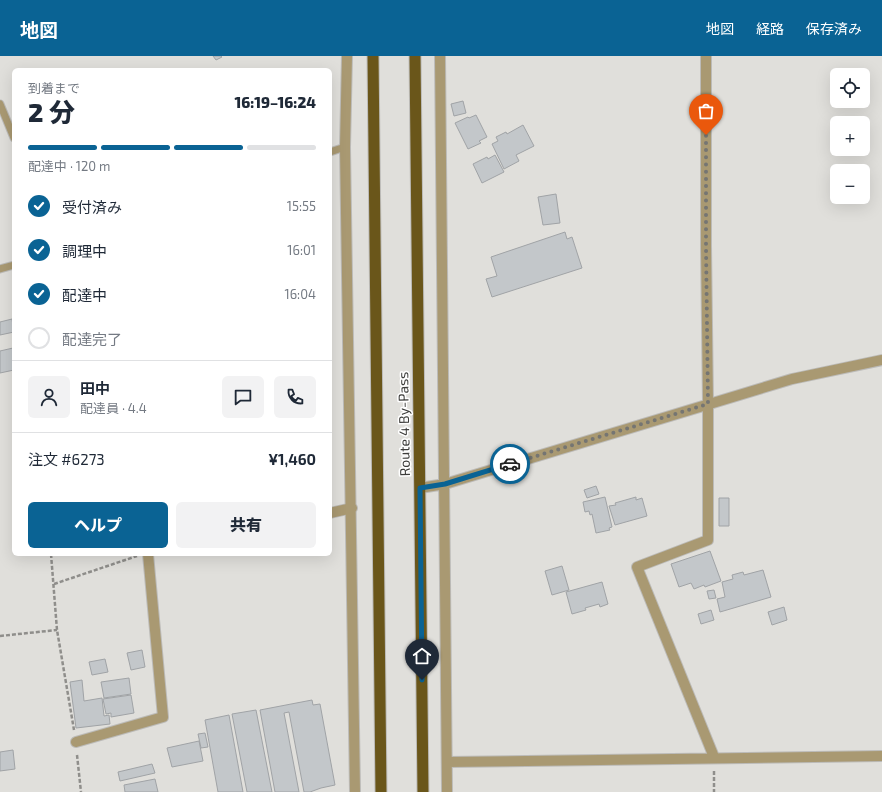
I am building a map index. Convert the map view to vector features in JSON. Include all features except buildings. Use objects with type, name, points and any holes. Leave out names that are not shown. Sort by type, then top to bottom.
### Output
[{"type":"highway","name":"Route 4 By-Pass","points":[[373,56],[381,792]]},
{"type":"highway","name":"Route 4 By-Pass","points":[[415,56],[423,792]]},
{"type":"street","points":[[347,56],[345,147],[352,508],[355,792]]},
{"type":"street","points":[[440,56],[447,792]]},
{"type":"street","points":[[706,56],[708,540],[637,567],[714,757]]},
{"type":"street","points":[[420,488],[445,484],[792,379],[882,360]]},
{"type":"street","points":[[332,513],[352,508]]},
{"type":"street","points":[[76,742],[163,717],[148,556]]},
{"type":"street","points":[[447,762],[714,757],[882,756]]},
{"type":"lane","points":[[0,104],[12,133]]},
{"type":"lane","points":[[332,151],[345,147]]},
{"type":"lane","points":[[0,269],[12,266]]},
{"type":"path","points":[[51,556],[57,630],[76,742],[81,792]]},
{"type":"path","points":[[54,584],[138,556]]},
{"type":"path","points":[[0,636],[57,630]]},
{"type":"path","points":[[714,757],[714,792]]},
{"type":"way so far","points":[[510,464],[708,404],[706,135]]},
{"type":"route","points":[[422,680],[420,488],[445,484],[510,464]]}]
